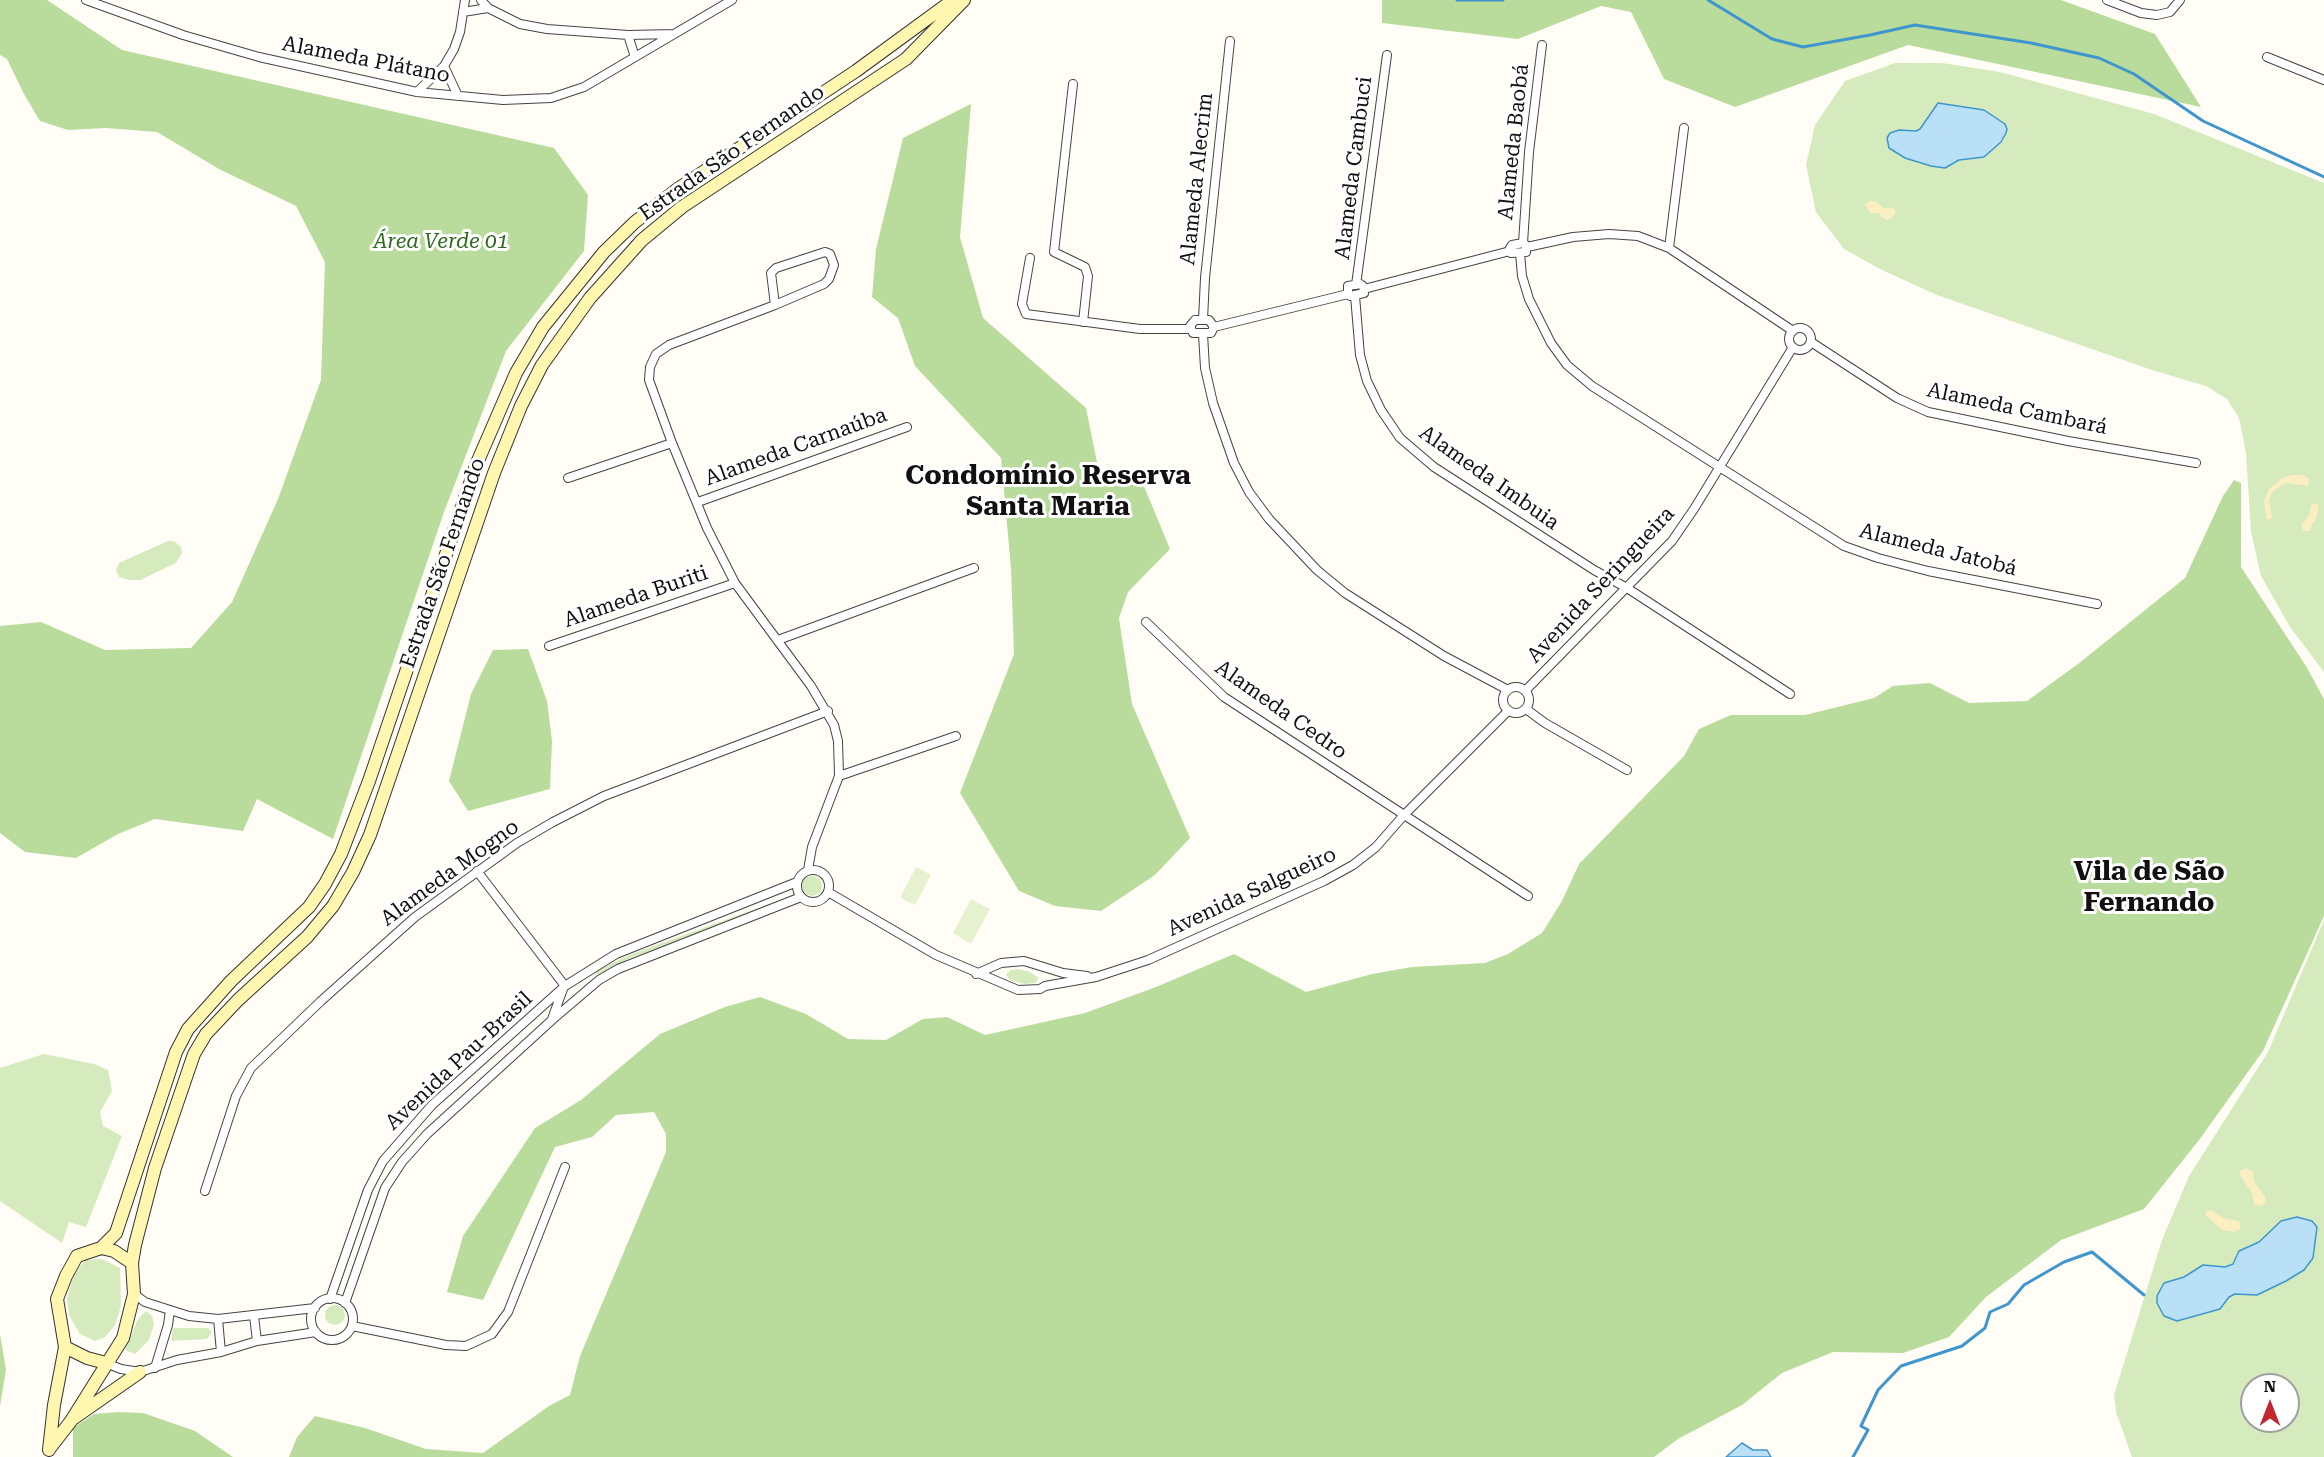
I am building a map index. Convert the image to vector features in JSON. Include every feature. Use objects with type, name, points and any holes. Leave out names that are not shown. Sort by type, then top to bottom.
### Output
[{"type":"main road","name":"Estrada São Fernando","points":[[101,1248],[116,1233],[124,1214],[170,1069],[188,1029],[231,981],[309,907],[326,884],[341,854],[369,781],[477,463],[516,373],[543,327],[604,252],[635,222],[680,188],[808,104],[953,0]]},
{"type":"main road","name":"Estrada São Fernando","points":[[132,1263],[155,1168],[194,1054],[206,1034],[238,1000],[307,937],[333,906],[362,854],[494,473],[521,405],[542,365],[596,290],[642,240],[682,207],[906,59],[964,0]]},
{"type":"main road","points":[[101,1248],[114,1251],[132,1263],[134,1294],[123,1338],[47,1453],[65,1347],[57,1299],[77,1256],[101,1248]]},
{"type":"main road","points":[[65,1347],[87,1358],[106,1363]]},
{"type":"main road","points":[[70,1421],[140,1372]]},
{"type":"street","name":"Alameda Plátano","points":[[86,0],[154,26],[237,51],[417,92],[503,100],[551,98],[584,87],[732,0]]},
{"type":"street","points":[[417,92],[444,66],[454,49],[465,0]]},
{"type":"street","points":[[480,0],[488,8],[520,24],[628,35],[674,34]]},
{"type":"street","points":[[2107,0],[2141,13],[2157,15],[2170,12],[2180,0]]},
{"type":"street","points":[[463,12],[488,8]]},
{"type":"street","points":[[628,35],[635,57]]},
{"type":"street","name":"Alameda Alecrim","points":[[1203,320],[1205,278],[1230,42]]},
{"type":"street","name":"Alameda Baobá","points":[[1542,45],[1529,152],[1523,248],[1522,276],[1529,299],[1551,343],[1567,365],[1592,386],[1721,466]]},
{"type":"street","name":"Alameda Cambuci","points":[[1360,287],[1387,55]]},
{"type":"street","points":[[2267,57],[2324,80]]},
{"type":"street","points":[[444,66],[458,96]]},
{"type":"street","points":[[1073,84],[1054,252],[1085,267],[1088,276],[1083,322]]},
{"type":"street","points":[[1669,248],[1684,128]]},
{"type":"street","points":[[1214,327],[1352,295],[1348,286],[1360,287],[1510,251],[1512,245],[1523,248],[1573,237],[1608,234],[1638,236],[1669,248],[1792,331]]},
{"type":"street","points":[[775,305],[770,280],[771,273],[776,268],[818,253],[830,254],[834,265],[829,279],[824,284],[775,305],[669,345],[656,354],[650,366],[649,380],[707,528],[735,583],[828,711],[834,725],[839,776],[812,847],[808,870],[819,870],[824,873],[829,882],[828,892],[936,955],[976,974]]},
{"type":"street","points":[[1030,258],[1022,304],[1026,314],[1140,329],[1190,330],[1195,334],[1211,333],[1214,327]]},
{"type":"street","name":"Alameda Imbuia","points":[[1352,295],[1360,356],[1367,381],[1381,410],[1400,438],[1434,467],[1790,694]]},
{"type":"street","points":[[1190,330],[1195,320],[1209,320],[1214,327]]},
{"type":"street","points":[[1799,328],[1807,330],[1811,335],[1811,342],[1804,350],[1793,347],[1789,341],[1792,331],[1799,328]]},
{"type":"street","points":[[1203,334],[1207,376],[1213,403],[1231,454],[1249,492],[1269,519],[1317,570],[1345,593],[1444,656],[1508,690]]},
{"type":"street","name":"Alameda Cambará","points":[[1811,342],[1897,398],[1928,412],[2068,441],[2196,463]]},
{"type":"street","name":"Avenida Seringueira","points":[[1525,691],[1672,541],[1721,466],[1793,347]]},
{"type":"street","name":"Alameda Carnaúba","points":[[698,502],[907,427]]},
{"type":"street","points":[[568,478],[672,442]]},
{"type":"street","name":"Alameda Jatobá","points":[[1721,466],[1844,546],[1928,571],[2097,604]]},
{"type":"street","points":[[778,640],[974,568]]},
{"type":"street","name":"Alameda Buriti","points":[[549,646],[735,583]]},
{"type":"street","name":"Alameda Cedro","points":[[1146,622],[1224,697],[1528,896]]},
{"type":"street","points":[[1516,687],[1525,691],[1529,701],[1526,709],[1518,713],[1508,711],[1503,702],[1508,690],[1516,687]]},
{"type":"street","points":[[1526,709],[1545,723],[1627,770]]},
{"type":"street","name":"Alameda Mogno","points":[[205,1191],[236,1096],[250,1068],[321,1000],[415,917],[477,871],[553,822],[604,796],[828,711]]},
{"type":"street","name":"Avenida Salgueiro","points":[[976,974],[1017,990],[1040,989],[1045,986],[1096,977],[1149,960],[1324,881],[1353,865],[1376,847],[1404,815],[1508,711]]},
{"type":"street","points":[[839,776],[956,736]]},
{"type":"street","name":"Avenida Pau-Brasil","points":[[330,1299],[368,1190],[383,1161],[432,1105],[564,986],[616,954],[796,882],[801,874],[808,870]]},
{"type":"street","points":[[477,871],[564,986]]},
{"type":"street","points":[[796,882],[801,897]]},
{"type":"street","name":"Avenida Pau-Brasil","points":[[345,1303],[385,1188],[402,1162],[435,1126],[599,980],[636,960],[698,939],[801,897],[806,901],[816,902],[828,892]]},
{"type":"street","name":"Avenida Salgueiro","points":[[976,974],[1001,963],[1024,961],[1063,973],[1096,977]]},
{"type":"street","points":[[998,981],[1001,963]]},
{"type":"street","points":[[1044,968],[1045,986]]},
{"type":"street","name":"Avenida Pau-Brasil","points":[[564,986],[579,981],[599,980]]},
{"type":"street","name":"Avenida Pau-Brasil","points":[[552,1020],[564,986]]},
{"type":"street","points":[[352,1326],[446,1345],[466,1346],[484,1340],[492,1334],[508,1312],[565,1167]]},
{"type":"street","points":[[134,1294],[145,1302],[189,1316],[218,1319],[315,1308]]},
{"type":"street","points":[[330,1299],[345,1303],[352,1313],[352,1326],[349,1332],[338,1339],[326,1339],[316,1332],[311,1320],[319,1303],[330,1299]]},
{"type":"street","points":[[154,1368],[168,1325],[170,1310]]},
{"type":"street","points":[[254,1316],[257,1341]]},
{"type":"street","points":[[218,1319],[221,1352]]},
{"type":"street","points":[[106,1363],[121,1369],[140,1372],[177,1360],[221,1352],[257,1341],[316,1332]]},
{"type":"green space","name":"Área Verde 01","points":[[0,0],[47,0],[122,50],[554,148],[588,195],[584,251],[506,351],[444,512],[333,839],[257,799],[243,831],[155,819],[118,834],[76,858],[25,852],[0,833],[0,626],[41,622],[105,650],[191,648],[232,602],[278,499],[321,380],[325,262],[296,206],[219,169],[157,132],[106,128],[68,130],[40,121],[7,59],[0,55]]},
{"type":"green space","points":[[1382,0],[2061,0],[2155,34],[2201,107],[1908,45],[1735,107],[1664,79],[1631,12],[1601,6],[1518,39],[1382,23]]},
{"type":"green space","points":[[1895,63],[1942,63],[2000,72],[2154,114],[2324,183],[2324,672],[2290,627],[2261,576],[2251,532],[2246,453],[2239,418],[2227,399],[2206,386],[2152,370],[1937,295],[1882,270],[1844,249],[1816,212],[1806,165],[1815,125],[1845,81]]},
{"type":"green space","points":[[971,104],[960,237],[983,318],[1086,408],[1100,477],[1141,479],[1170,549],[1128,592],[1119,618],[1132,704],[1190,838],[1155,875],[1101,911],[1055,906],[1019,891],[960,793],[1014,654],[1011,568],[1001,458],[915,366],[898,318],[872,297],[876,249],[903,138]]},
{"type":"green space","points":[[2234,480],[2241,483],[2241,567],[2306,666],[2324,699],[2324,916],[2263,1051],[2199,1140],[2144,1209],[2061,1240],[1986,1297],[1949,1337],[1903,1353],[1833,1352],[1782,1373],[1742,1405],[1678,1439],[1654,1457],[289,1457],[297,1437],[315,1416],[365,1428],[426,1449],[483,1453],[549,1406],[570,1395],[580,1356],[666,1152],[666,1134],[654,1112],[616,1115],[592,1137],[555,1147],[483,1300],[447,1292],[463,1236],[535,1128],[581,1100],[660,1034],[725,1007],[760,997],[806,1014],[848,1039],[886,1040],[923,1019],[947,1017],[985,1035],[1085,1013],[1156,987],[1234,954],[1306,992],[1372,974],[1412,967],[1485,963],[1508,954],[1542,933],[1562,901],[1579,864],[1684,756],[1699,729],[1731,715],[1805,715],[1874,698],[1893,686],[1930,683],[1969,703],[2027,701],[2078,664],[2185,578],[2223,496]]},
{"type":"green space","points":[[168,541],[174,541],[181,547],[182,553],[176,563],[140,580],[119,577],[116,570],[119,563]]},
{"type":"green space","points":[[528,649],[547,701],[552,741],[550,789],[468,811],[449,781],[471,694],[493,650]]},
{"type":"green space","points":[[916,867],[931,875],[915,905],[900,898]]},
{"type":"green space","points":[[812,876],[819,879],[822,886],[819,893],[812,896],[805,893],[802,886],[805,879]]},
{"type":"green space","points":[[971,899],[990,909],[971,944],[953,933]]},
{"type":"green space","points":[[772,903],[774,908],[630,958],[597,975],[595,972],[629,955]]},
{"type":"green space","points":[[2324,920],[2324,1457],[2132,1457],[2116,1412],[2114,1395],[2162,1240],[2189,1176],[2268,1052]]},
{"type":"green space","points":[[1010,970],[1030,972],[1039,978],[1035,983],[1024,984],[1010,980],[1006,975]]},
{"type":"green space","points":[[44,1054],[94,1064],[108,1070],[112,1091],[100,1112],[103,1126],[122,1136],[86,1227],[69,1222],[62,1243],[0,1201],[0,1068]]},
{"type":"green space","points":[[102,1259],[120,1268],[121,1306],[115,1325],[105,1337],[95,1341],[80,1334],[69,1315],[67,1298],[74,1275],[85,1260]]},
{"type":"green space","points":[[335,1305],[342,1308],[345,1315],[342,1322],[335,1325],[328,1322],[325,1315],[328,1308]]},
{"type":"green space","points":[[146,1311],[152,1316],[154,1325],[149,1340],[135,1354],[125,1350],[138,1319]]},
{"type":"green space","points":[[173,1328],[208,1328],[212,1332],[207,1339],[171,1341]]},
{"type":"green space","points":[[0,1334],[6,1370],[0,1406]]},
{"type":"green space","points":[[143,1413],[195,1431],[233,1457],[73,1457],[73,1428],[94,1414]]},
{"type":"sand","points":[[1869,201],[1876,201],[1883,208],[1894,208],[1896,214],[1888,220],[1878,213],[1870,213],[1865,204]]},
{"type":"sand","points":[[2292,475],[2303,475],[2309,479],[2308,486],[2286,483],[2273,491],[2269,500],[2272,518],[2267,521],[2264,501],[2269,489],[2281,479]]},
{"type":"sand","points":[[2312,503],[2319,505],[2316,520],[2310,531],[2303,531],[2301,525],[2309,515]]},
{"type":"sand","points":[[2245,1168],[2253,1171],[2254,1181],[2265,1197],[2265,1203],[2261,1206],[2254,1205],[2252,1193],[2240,1175],[2240,1171]]},
{"type":"sand","points":[[2211,1210],[2223,1218],[2239,1221],[2241,1228],[2234,1232],[2222,1230],[2205,1215],[2206,1211]]},
{"type":"water","points":[[1938,103],[1984,110],[2005,124],[2006,133],[2001,142],[1984,157],[1959,160],[1945,168],[1905,158],[1889,148],[1887,138],[1890,133],[1920,129]]},
{"type":"water","points":[[2297,1217],[2312,1221],[2317,1227],[2313,1258],[2304,1270],[2257,1295],[2235,1294],[2229,1297],[2220,1309],[2177,1321],[2164,1316],[2157,1303],[2157,1296],[2164,1283],[2184,1277],[2203,1265],[2225,1267],[2233,1264],[2239,1251],[2259,1242],[2281,1221]]},
{"type":"water","points":[[1742,1443],[1753,1450],[1767,1450],[1771,1457],[1726,1457]]},
{"type":"waterway","points":[[1457,0],[1503,0]]},
{"type":"waterway","points":[[1708,0],[1772,39],[1803,47],[1915,25],[2031,43],[2099,58],[2134,74],[2203,121],[2324,177]]},
{"type":"waterway","points":[[1853,1457],[1868,1430],[1861,1426],[1878,1390],[1901,1366],[1962,1346],[1985,1328],[1990,1312],[2008,1304],[2024,1285],[2064,1262],[2092,1252],[2144,1295]]},
{"type":"district","name":"Condomínio Reserva Santa Maria","points":[[1048,492]]},
{"type":"district","name":"Vila de São Fernando","points":[[2149,888]]}]
